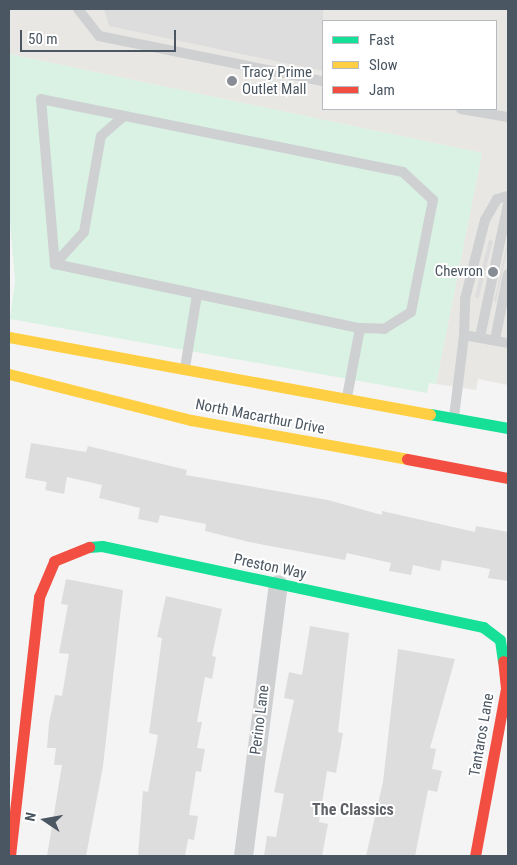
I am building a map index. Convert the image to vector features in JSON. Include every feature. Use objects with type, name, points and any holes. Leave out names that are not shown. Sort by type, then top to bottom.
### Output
[{"type":"main road","points":[[9,337],[508,428]]},
{"type":"main road","name":"North Macarthur Drive","points":[[9,374],[191,420],[508,478]]},
{"type":"main road","name":"Preston Way","points":[[10,856],[39,596],[54,561],[78,548],[102,546],[483,627]]},
{"type":"main road","name":"Tantaros Lane","points":[[475,856],[506,688],[500,640],[483,627]]},
{"type":"street","name":"Perino Lane","points":[[243,856],[278,584]]},
{"type":"lane","points":[[78,9],[99,36],[322,81]]},
{"type":"lane","points":[[41,99],[403,172],[433,200],[412,312],[384,329],[360,328],[55,264],[41,99]]},
{"type":"lane","points":[[467,110],[508,117]]},
{"type":"lane","points":[[55,264],[84,232],[101,136],[124,116]]},
{"type":"lane","points":[[454,417],[464,335],[465,299],[485,220],[497,199],[508,196]]},
{"type":"lane","points":[[480,337],[508,204]]},
{"type":"lane","points":[[495,340],[508,274]]},
{"type":"lane","points":[[185,369],[198,295]]},
{"type":"lane","points":[[347,398],[360,328]]},
{"type":"lane","points":[[464,335],[508,343]]},
{"type":"shaded area","name":"Tracy Prime Outlet Mall","points":[[9,9],[508,9],[508,385],[478,379],[476,390],[436,384],[482,153],[9,54]]},
{"type":"green space","points":[[9,54],[482,153],[436,384],[429,383],[427,393],[10,319],[15,281],[9,209]]},
{"type":"building","points":[[104,9],[323,9],[322,71],[109,26]]},
{"type":"building","points":[[489,240],[493,241],[479,298],[475,297]]},
{"type":"building","points":[[507,244],[508,246],[496,302],[494,301]]},
{"type":"building","points":[[31,443],[86,452],[88,446],[187,470],[186,475],[328,500],[382,515],[382,511],[475,532],[476,526],[508,532],[508,581],[488,578],[490,569],[442,560],[440,571],[413,565],[411,575],[389,571],[391,563],[347,553],[345,560],[249,542],[205,531],[206,524],[160,515],[158,523],[138,519],[140,508],[99,498],[102,485],[67,477],[64,494],[45,490],[47,482],[25,478]]},
{"type":"building","points":[[66,579],[123,590],[103,766],[86,856],[47,856],[62,765],[54,765],[56,748],[47,748],[49,723],[55,695],[62,696],[69,654],[59,653],[68,605],[61,604]]},
{"type":"building","points":[[166,596],[222,609],[212,656],[216,657],[212,679],[205,677],[197,722],[202,722],[197,748],[205,749],[201,772],[196,771],[189,815],[198,816],[194,840],[188,839],[185,856],[138,856],[143,791],[148,792],[158,735],[149,733],[162,638],[157,637]]},
{"type":"building","points":[[310,626],[349,633],[338,732],[343,733],[336,773],[327,771],[319,822],[328,824],[322,856],[264,856],[267,836],[276,837],[284,794],[274,792],[294,700],[284,698],[289,672],[302,675]]},
{"type":"building","points":[[398,649],[455,659],[430,748],[436,749],[432,769],[442,771],[437,792],[428,790],[415,856],[366,856],[383,782]]},
{"type":"traffic: fast","points":[[430,414],[508,428]]},
{"type":"traffic: fast","points":[[89,547],[102,546],[483,627],[500,640],[503,661]]},
{"type":"traffic: slow","points":[[9,337],[430,414]]},
{"type":"traffic: slow","points":[[9,374],[191,420],[407,459]]},
{"type":"traffic: jam","points":[[407,459],[508,478]]},
{"type":"traffic: jam","points":[[10,856],[39,597],[54,561],[89,547]]},
{"type":"traffic: jam","points":[[475,856],[506,688],[503,661]]},
{"type":"place","name":"Tracy Prime Outlet Mall","points":[[232,81]]},
{"type":"place","name":"Chevron","points":[[493,272]]},
{"type":"district","name":"The Classics","points":[[353,810]]}]
